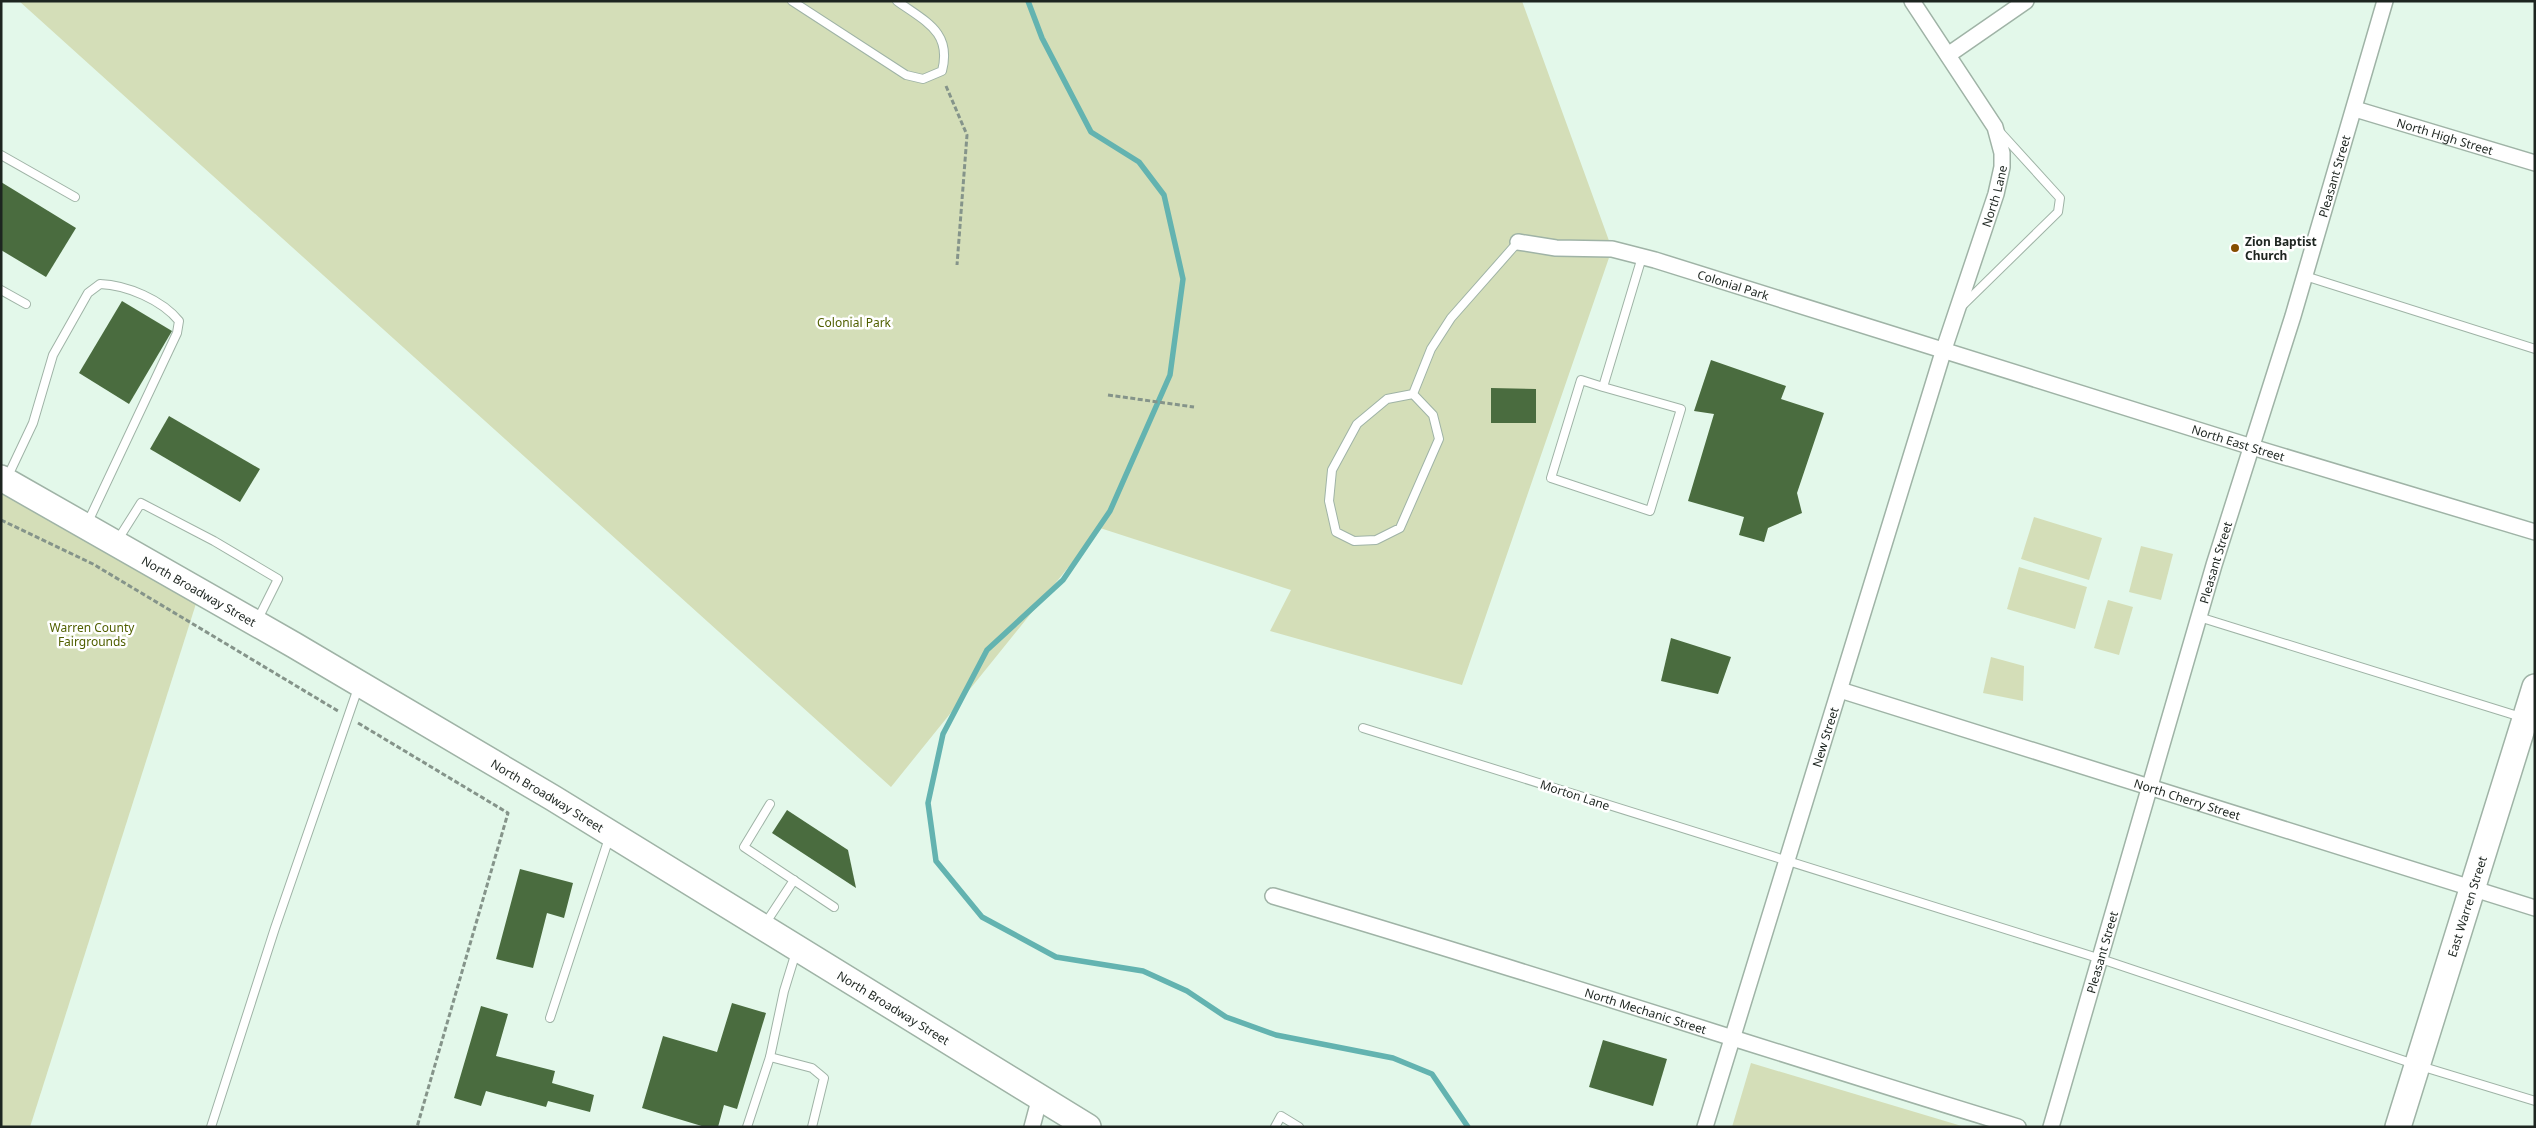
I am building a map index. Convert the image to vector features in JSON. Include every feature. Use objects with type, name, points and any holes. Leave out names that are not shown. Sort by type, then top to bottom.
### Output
[{"type":"main road","name":"North Broadway Street","points":[[3,482],[86,526],[359,683],[611,833],[1088,1127]]},
{"type":"main road","name":"East Warren Street","points":[[2398,1127],[2471,888],[2530,720],[2535,687]]},
{"type":"street","name":"North Lane","points":[[1912,1],[1996,127],[2000,140],[2002,166],[1996,194],[1944,349]]},
{"type":"street","points":[[1948,55],[2026,1]]},
{"type":"street","name":"Pleasant Street","points":[[2051,1127],[2199,617],[2306,276],[2385,1]]},
{"type":"street","name":"North High Street","points":[[2355,109],[2535,163]]},
{"type":"street","name":"Colonial Park","points":[[1518,242],[1556,248],[1612,249],[1944,349]]},
{"type":"street","name":"North East Street","points":[[1944,349],[2252,447],[2535,532]]},
{"type":"street","name":"New Street","points":[[1705,1127],[1944,349]]},
{"type":"street","name":"North Cherry Street","points":[[1840,690],[2150,789],[2535,908]]},
{"type":"street","name":"North Mechanic Street","points":[[1273,896],[1462,952],[1732,1039],[2018,1127]]},
{"type":"street","points":[[1032,1127],[1040,1097]]},
{"type":"lane","points":[[792,1],[906,75],[923,79],[942,71],[946,54],[942,39],[928,23],[897,1]]},
{"type":"lane","points":[[1956,312],[2058,212],[2060,198],[1996,127]]},
{"type":"lane","points":[[1,155],[75,197]]},
{"type":"lane","points":[[1413,394],[1431,349],[1451,318],[1518,242]]},
{"type":"lane","points":[[1603,387],[1642,257]]},
{"type":"lane","points":[[2306,276],[2535,349]]},
{"type":"lane","points":[[3,482],[33,423],[53,355],[88,293],[100,284],[112,284],[125,287],[170,310],[179,321],[177,333],[86,526]]},
{"type":"lane","points":[[1,290],[26,304]]},
{"type":"lane","points":[[1581,380],[1603,387],[1681,409],[1650,510],[1551,478],[1581,380]]},
{"type":"lane","points":[[1413,394],[1433,415],[1439,439],[1400,528],[1376,540],[1354,541],[1336,532],[1329,501],[1332,470],[1357,424],[1387,400],[1413,394]]},
{"type":"lane","points":[[116,543],[141,503],[214,541],[278,579],[256,623]]},
{"type":"lane","points":[[2199,617],[2530,720]]},
{"type":"lane","points":[[211,1127],[275,928],[359,683]]},
{"type":"lane","name":"Morton Lane","points":[[1363,728],[2101,959],[2417,1065],[2535,1100]]},
{"type":"lane","points":[[770,804],[744,847],[834,907]]},
{"type":"lane","points":[[550,1018],[611,833]]},
{"type":"lane","points":[[763,927],[794,880]]},
{"type":"lane","points":[[748,1127],[770,1057],[784,991],[797,948]]},
{"type":"lane","points":[[770,1057],[812,1068],[824,1078],[813,1126]]},
{"type":"lane","points":[[1275,1127],[1281,1116],[1298,1127]]},
{"type":"path","points":[[946,86],[967,135],[957,265]]},
{"type":"path","points":[[1108,395],[1194,407]]},
{"type":"green space","name":"Colonial Park","points":[[19,1],[1522,1],[1612,249],[1462,685],[1270,631],[1291,590],[1100,528],[891,787]]},
{"type":"green space","name":"Warren County Fairgrounds","points":[[1,478],[200,591],[30,1127],[1,1127]]},
{"type":"green space","points":[[2034,517],[2102,538],[2089,580],[2021,559]]},
{"type":"green space","points":[[2141,546],[2173,554],[2161,600],[2129,592]]},
{"type":"green space","points":[[2019,567],[2087,587],[2075,629],[2007,609]]},
{"type":"green space","points":[[2108,600],[2133,607],[2119,655],[2094,648]]},
{"type":"green space","points":[[1991,657],[2024,666],[2023,701],[1983,693]]},
{"type":"green space","points":[[1751,1063],[1965,1127],[1732,1127]]},
{"type":"building","points":[[1,182],[76,228],[46,277],[1,250]]},
{"type":"building","points":[[122,301],[172,331],[129,404],[79,373]]},
{"type":"building","points":[[1711,360],[1786,386],[1781,399],[1824,413],[1797,493],[1802,513],[1768,528],[1764,542],[1739,535],[1744,517],[1688,501],[1714,414],[1694,411]]},
{"type":"building","points":[[1491,388],[1536,389],[1536,423],[1491,423]]},
{"type":"building","points":[[169,416],[260,469],[240,502],[150,449]]},
{"type":"building","points":[[1671,638],[1731,657],[1718,694],[1661,681]]},
{"type":"building","points":[[787,810],[848,850],[856,888],[772,833]]},
{"type":"building","points":[[520,869],[573,883],[564,918],[547,913],[533,968],[496,959]]},
{"type":"building","points":[[732,1003],[766,1013],[737,1109],[724,1105],[718,1127],[705,1127],[642,1108],[663,1036],[717,1052]]},
{"type":"building","points":[[481,1006],[508,1014],[496,1056],[555,1071],[552,1083],[594,1095],[590,1112],[548,1101],[546,1107],[486,1091],[481,1106],[454,1098]]},
{"type":"building","points":[[1603,1040],[1667,1059],[1653,1106],[1589,1087]]},
{"type":"waterway","points":[[1028,1],[1042,38],[1091,132],[1139,162],[1164,195],[1183,279],[1170,375],[1110,511],[1063,580],[987,650],[943,734],[928,803],[936,861],[982,917],[1056,957],[1143,971],[1187,991],[1226,1017],[1276,1035],[1393,1058],[1432,1074],[1468,1127]]},
{"type":"place","name":"Zion Baptist Church","points":[[2235,248]]}]
